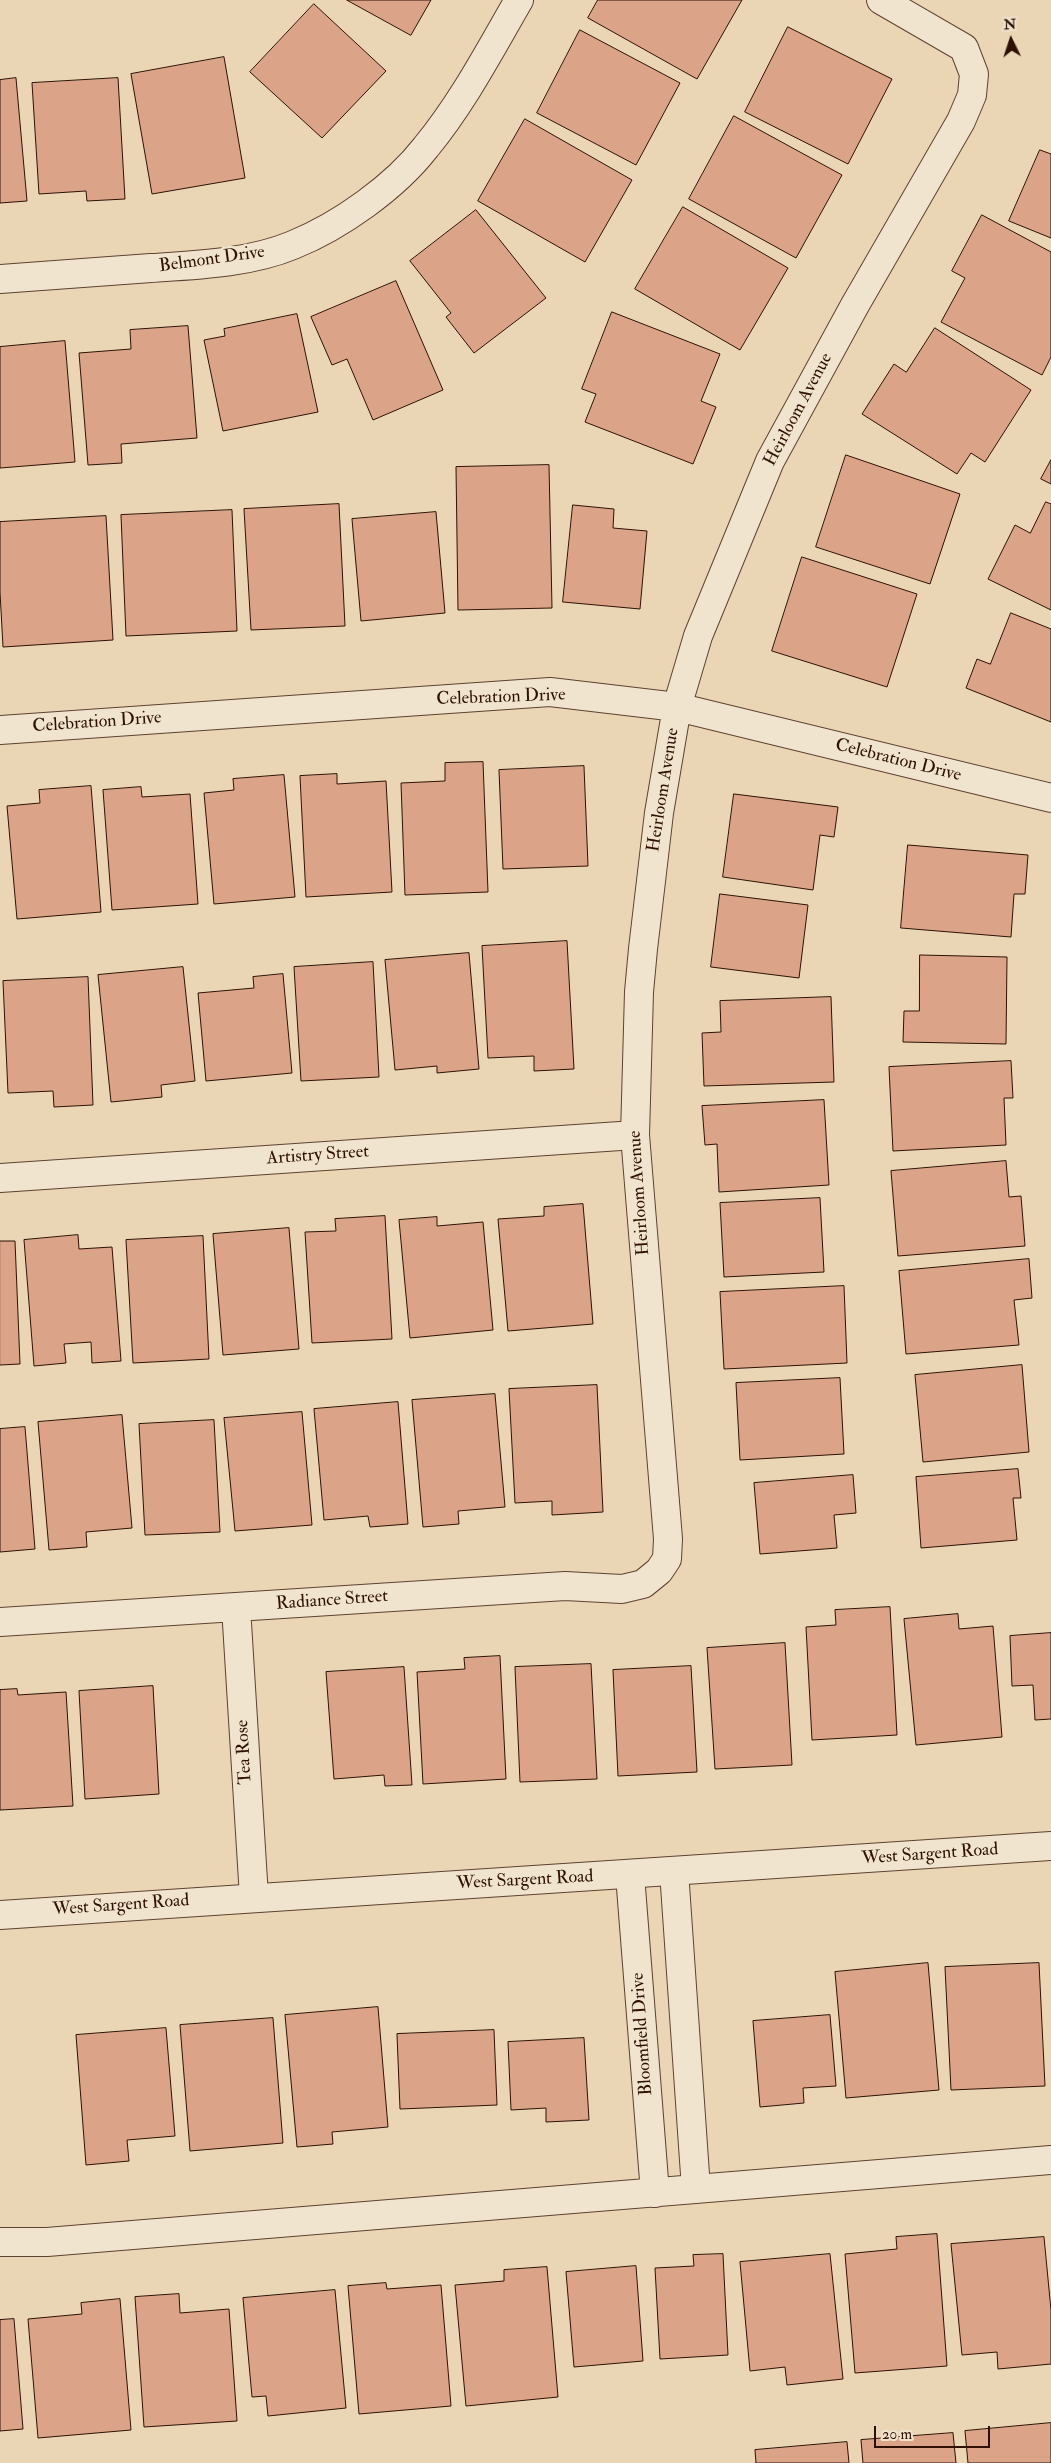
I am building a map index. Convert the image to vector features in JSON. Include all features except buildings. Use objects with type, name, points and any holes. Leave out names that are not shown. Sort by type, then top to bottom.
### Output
[{"type":"street","name":"Belmont Drive","points":[[0,279],[195,265],[244,258],[292,246],[342,221],[388,186],[425,149],[460,101],[519,0]]},
{"type":"street","name":"Heirloom Avenue","points":[[659,1570],[667,1559],[668,1539],[635,1134],[639,992],[659,813],[676,707],[698,636],[770,461],[855,305],[961,121],[972,95],[974,74],[964,48],[881,0]]},
{"type":"street","name":"Celebration Drive","points":[[0,730],[550,692],[676,707],[1051,798]]},
{"type":"street","name":"Artistry Street","points":[[0,1178],[635,1134]]},
{"type":"street","name":"Radiance Street","points":[[0,1622],[565,1586],[622,1589],[643,1584],[659,1570]]},
{"type":"street","name":"Tea Rose","points":[[236,1607],[254,1897]]},
{"type":"street","name":"West Sargent Road","points":[[0,1915],[1051,1846]]},
{"type":"street","points":[[674,1872],[696,2190]]},
{"type":"street","name":"Bloomfield Drive","points":[[630,1875],[655,2193]]},
{"type":"street","points":[[0,2242],[47,2242],[1051,2160]]}]
